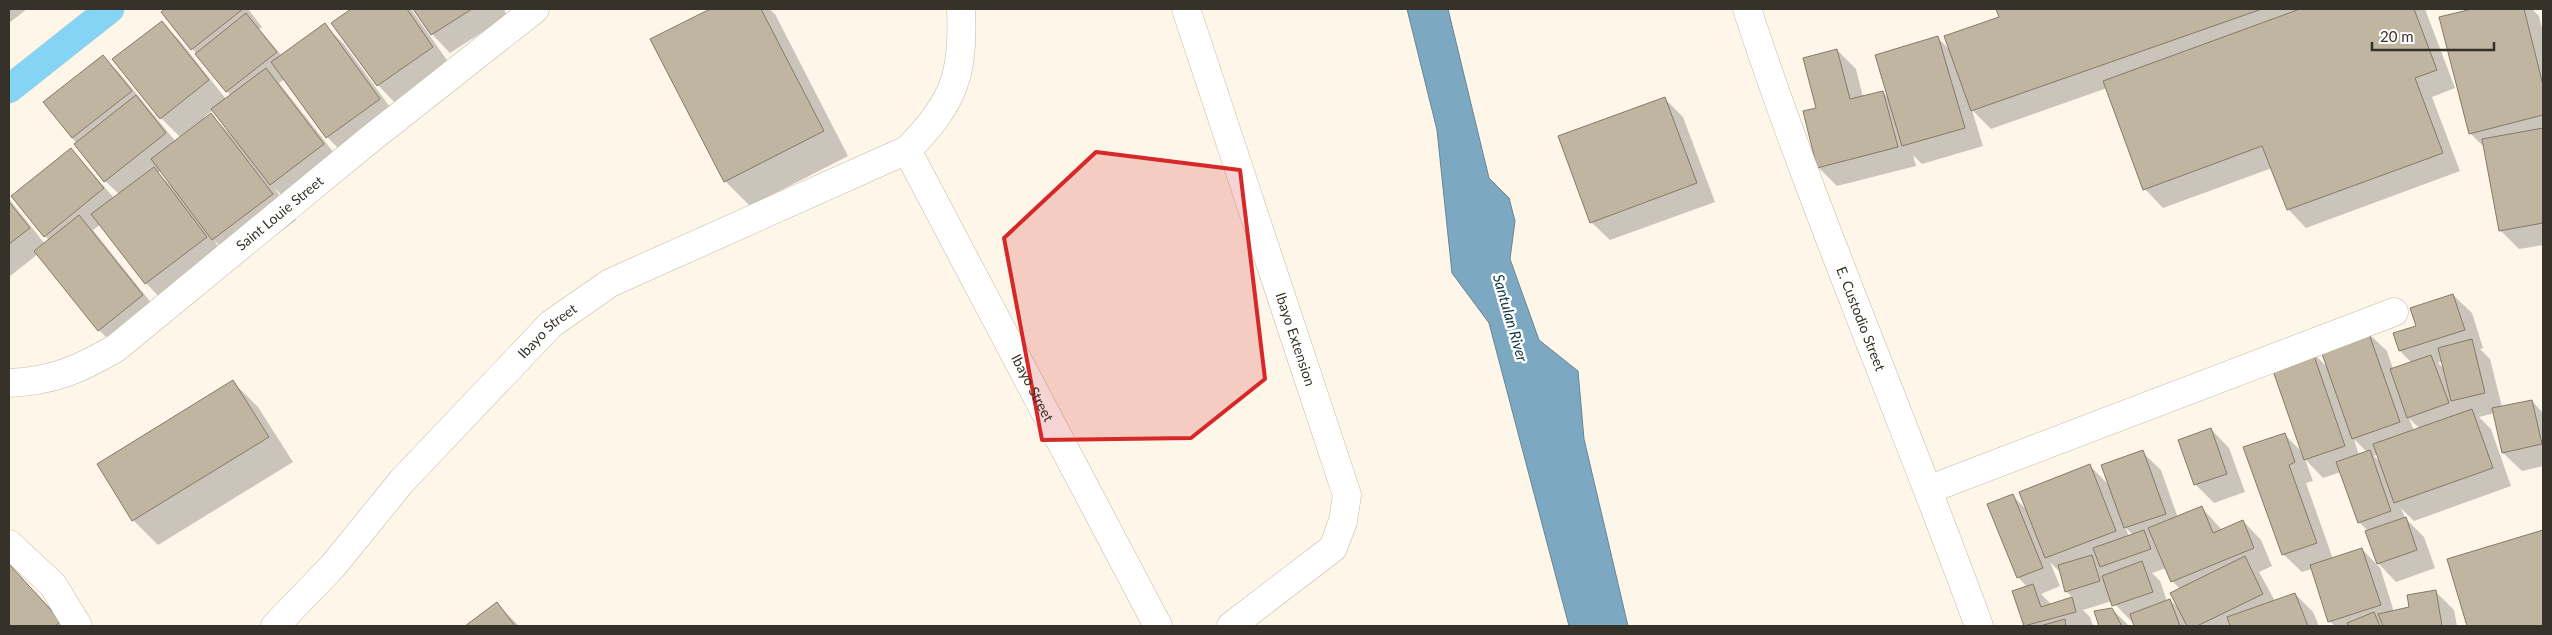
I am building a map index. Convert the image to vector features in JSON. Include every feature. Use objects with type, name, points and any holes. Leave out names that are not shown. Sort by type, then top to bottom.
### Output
[{"type":"main road","points":[[9,88],[110,9]]},
{"type":"street","name":"Saint Louie Street","points":[[9,382],[59,376],[86,366],[116,348],[361,147],[535,9]]},
{"type":"street","name":"Ibayo Street","points":[[275,626],[332,568],[402,481],[551,324],[610,283],[907,150],[931,125],[953,91],[962,42],[960,9]]},
{"type":"street","name":"Ibayo Extension","points":[[1186,9],[1347,495],[1343,521],[1333,548],[1231,626]]},
{"type":"street","name":"E. Custodio Street","points":[[1747,9],[1770,79],[1930,489],[1979,626]]},
{"type":"street","name":"Ibayo Street","points":[[907,150],[1158,626]]},
{"type":"street","points":[[1930,489],[2394,312]]},
{"type":"street","points":[[9,544],[53,585],[78,626]]},
{"type":"highlighted area","points":[[1096,152],[1240,170],[1265,379],[1191,438],[1042,440],[1004,238]]},
{"type":"water","name":"Santulan River","points":[[1407,9],[1448,9],[1489,178],[1509,198],[1515,221],[1510,259],[1539,340],[1578,371],[1584,439],[1628,626],[1569,626],[1489,323],[1452,273],[1437,130]]},
{"type":"building","points":[[165,9],[243,9],[191,50],[161,12]]},
{"type":"building","points":[[351,9],[407,9],[433,47],[377,86],[331,23]]},
{"type":"building","points":[[413,9],[472,9],[431,35]]},
{"type":"building","points":[[710,9],[761,9],[824,131],[724,182],[650,39]]},
{"type":"building","points":[[1996,9],[2262,9],[1971,111],[1944,36],[1999,17]]},
{"type":"building","points":[[2300,9],[2414,9],[2437,70],[2415,78],[2443,153],[2287,210],[2262,146],[2143,190],[2103,81]]},
{"type":"building","points":[[2472,9],[2524,9],[2543,85],[2543,115],[2469,134],[2439,17]]},
{"type":"building","points":[[246,13],[277,52],[226,92],[195,54]]},
{"type":"building","points":[[162,21],[209,80],[160,119],[112,59]]},
{"type":"building","points":[[325,23],[380,99],[326,138],[271,62]]},
{"type":"building","points":[[1938,36],[1965,128],[1902,146],[1875,55]]},
{"type":"building","points":[[1837,49],[1850,99],[1883,91],[1898,147],[1817,168],[1803,111],[1816,108],[1803,58]]},
{"type":"building","points":[[103,55],[132,91],[72,138],[43,102]]},
{"type":"building","points":[[266,68],[324,144],[270,185],[211,109]]},
{"type":"building","points":[[136,95],[166,133],[104,182],[74,144]]},
{"type":"building","points":[[1665,97],[1697,183],[1590,223],[1558,136]]},
{"type":"building","points":[[211,113],[273,194],[212,240],[151,159]]},
{"type":"building","points":[[2543,128],[2543,223],[2499,231],[2482,139]]},
{"type":"building","points":[[71,148],[104,188],[44,237],[11,196]]},
{"type":"building","points":[[154,167],[207,237],[145,284],[91,214]]},
{"type":"building","points":[[9,202],[30,228],[9,244]]},
{"type":"building","points":[[79,215],[143,295],[98,331],[34,251]]},
{"type":"building","points":[[2453,294],[2465,330],[2399,351],[2393,333],[2416,326],[2410,308]]},
{"type":"building","points":[[2368,331],[2400,422],[2352,439],[2320,348]]},
{"type":"building","points":[[2472,339],[2485,393],[2451,401],[2438,348]]},
{"type":"building","points":[[2312,350],[2345,446],[2304,460],[2271,365]]},
{"type":"building","points":[[2431,355],[2449,403],[2407,418],[2390,369]]},
{"type":"building","points":[[233,380],[269,437],[132,521],[97,464]]},
{"type":"building","points":[[2532,400],[2542,444],[2502,453],[2492,408]]},
{"type":"building","points":[[2472,409],[2493,468],[2394,503],[2373,444]]},
{"type":"building","points":[[2211,428],[2227,474],[2194,485],[2178,440]]},
{"type":"building","points":[[2285,433],[2295,462],[2289,465],[2317,543],[2282,555],[2243,447]]},
{"type":"building","points":[[2143,450],[2166,514],[2124,528],[2101,465]]},
{"type":"building","points":[[2370,450],[2391,511],[2358,523],[2336,462]]},
{"type":"building","points":[[2090,464],[2116,531],[2045,558],[2019,492]]},
{"type":"building","points":[[2013,494],[2043,568],[2017,578],[1987,504]]},
{"type":"building","points":[[2202,506],[2213,533],[2243,520],[2254,548],[2171,582],[2148,528]]},
{"type":"building","points":[[2406,517],[2417,550],[2377,564],[2365,531]]},
{"type":"building","points":[[2144,530],[2151,549],[2100,567],[2093,548]]},
{"type":"building","points":[[2543,530],[2543,626],[2467,626],[2447,559]]},
{"type":"building","points":[[2362,548],[2381,605],[2328,622],[2310,565]]},
{"type":"building","points":[[2092,555],[2100,581],[2065,592],[2058,565]]},
{"type":"building","points":[[2245,556],[2263,594],[2197,626],[2187,626],[2170,593]]},
{"type":"building","points":[[2142,561],[2153,592],[2112,606],[2102,576]]},
{"type":"building","points":[[9,564],[61,621],[55,626],[9,626]]},
{"type":"building","points":[[2033,584],[2041,607],[2072,597],[2076,612],[2024,626],[2012,591]]},
{"type":"building","points":[[2436,590],[2442,626],[2383,626],[2378,614],[2409,607],[2407,595]]},
{"type":"building","points":[[2295,593],[2308,626],[2230,626],[2227,617]]},
{"type":"building","points":[[2170,599],[2180,626],[2134,626],[2130,614]]},
{"type":"building","points":[[497,602],[515,626],[465,626]]},
{"type":"building","points":[[2112,608],[2122,626],[2099,626],[2094,611]]},
{"type":"building","points":[[2374,612],[2380,626],[2348,626],[2347,623]]},
{"type":"building","points":[[2065,619],[2066,626],[2040,626]]}]
